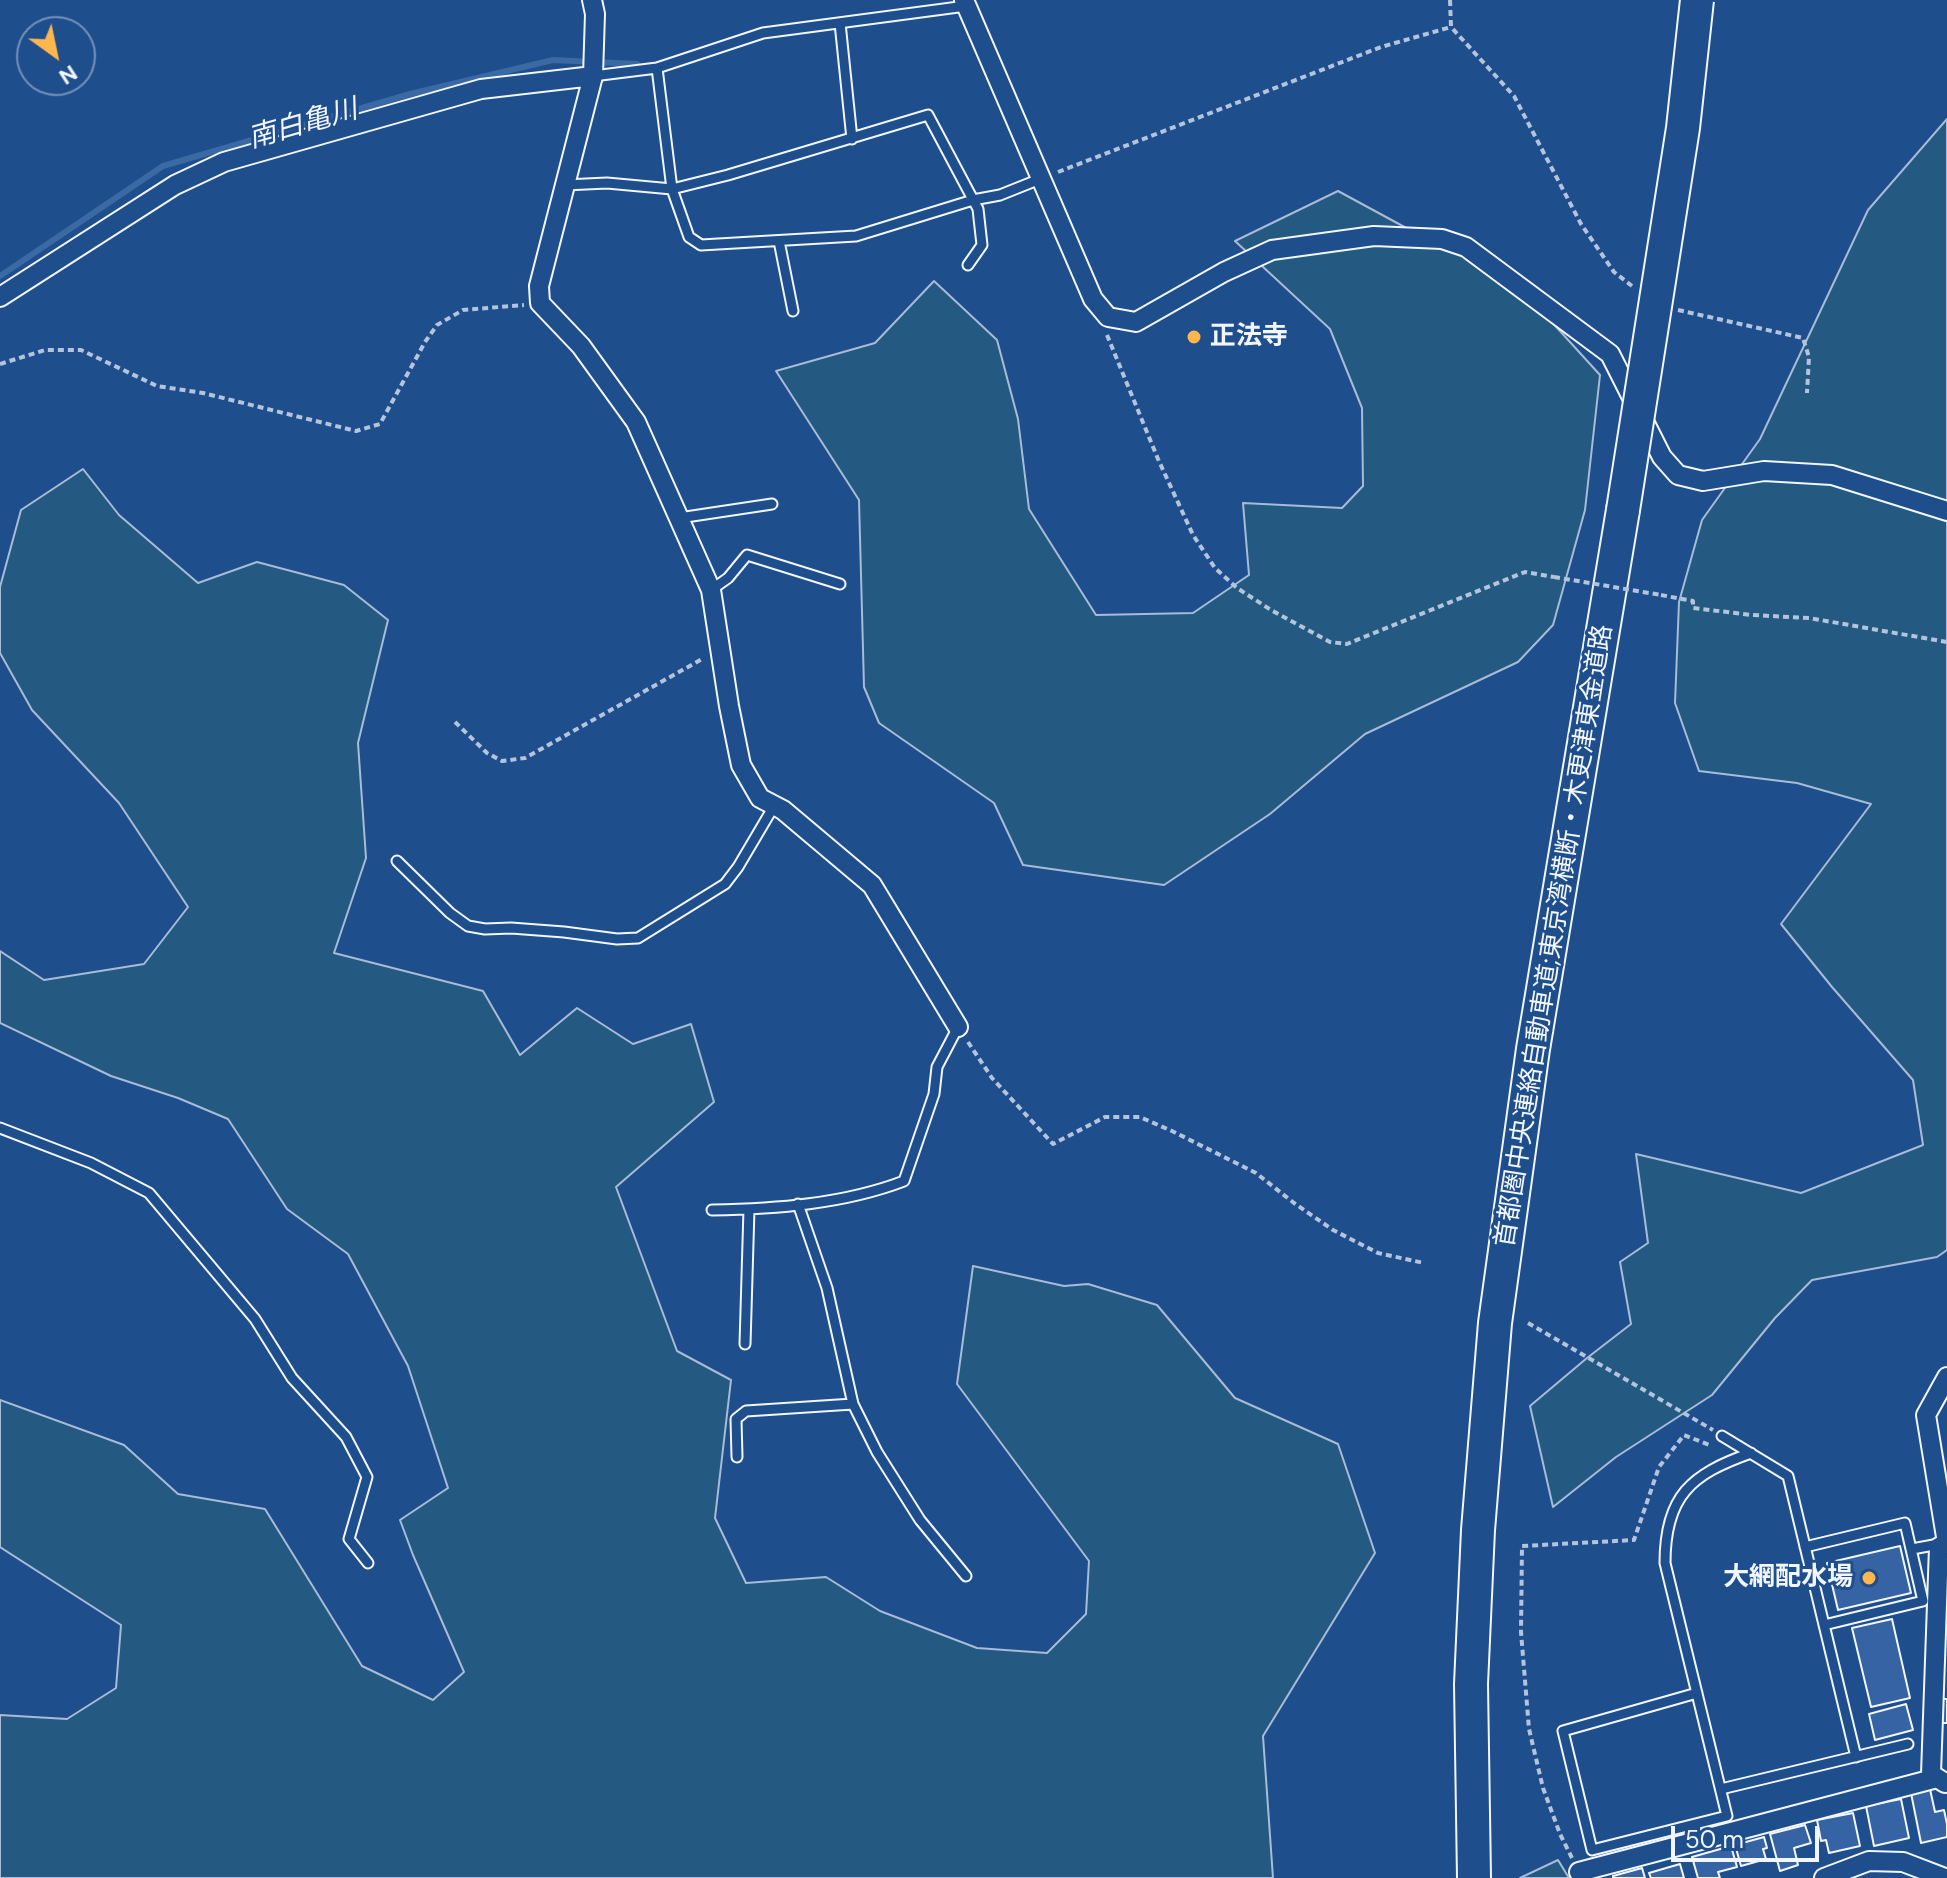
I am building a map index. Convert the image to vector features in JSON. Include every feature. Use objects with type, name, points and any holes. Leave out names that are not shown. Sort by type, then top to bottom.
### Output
[{"type":"highway","name":"首都圏中央連絡自動車道;東京湾横断・木更津東金道路","points":[[1474,1878],[1471,1684],[1478,1530],[1495,1323],[1533,1049],[1683,128],[1697,0]]},
{"type":"street","points":[[592,0],[595,14],[593,76],[539,286],[540,303],[581,346],[636,422],[679,518],[711,590],[741,765],[760,798],[783,810],[872,885],[958,1027]]},
{"type":"street","points":[[965,3],[1093,299],[1108,317],[1136,322],[1224,272],[1272,250],[1374,236],[1442,239],[1466,247],[1610,354],[1662,457],[1678,475],[1703,481],[1764,471],[1832,475],[1947,511]]},
{"type":"street","points":[[0,297],[175,185],[224,162],[481,89],[593,76]]},
{"type":"street","points":[[1942,1782],[1931,1774],[1939,1547],[1947,1543],[1926,1415],[1947,1377]]},
{"type":"street","points":[[1579,1872],[1942,1782]]},
{"type":"street","points":[[1824,1878],[1869,1861],[1903,1862],[1945,1878]]},
{"type":"lane","points":[[593,76],[657,68],[763,33],[965,3]]},
{"type":"lane","points":[[840,23],[852,139]]},
{"type":"lane","points":[[657,68],[672,189],[689,237],[701,245],[856,236],[973,200],[1000,195],[1040,179]]},
{"type":"lane","points":[[565,185],[607,183],[672,189],[928,115],[978,209],[982,245],[968,265]]},
{"type":"lane","points":[[779,241],[793,311]]},
{"type":"lane","points":[[679,518],[772,504]]},
{"type":"lane","points":[[711,590],[728,578],[747,555],[840,584]]},
{"type":"lane","points":[[397,861],[450,913],[468,926],[617,939],[638,938],[725,884],[774,806]]},
{"type":"lane","points":[[712,1210],[798,1204],[884,1188],[904,1181],[934,1094],[937,1067],[958,1027]]},
{"type":"lane","points":[[0,1128],[91,1163],[149,1193],[255,1319],[292,1378],[346,1437],[367,1477],[349,1539],[368,1563]]},
{"type":"lane","points":[[798,1204],[827,1288],[853,1404],[877,1452],[920,1520],[966,1576]]},
{"type":"lane","points":[[745,1344],[749,1209]]},
{"type":"lane","points":[[737,1457],[736,1419],[746,1411],[853,1404]]},
{"type":"lane","points":[[1722,1436],[1788,1476],[1856,1757]]},
{"type":"lane","points":[[1697,1693],[1563,1731],[1592,1850],[1727,1816],[1721,1789],[1665,1563],[1665,1539],[1670,1515],[1682,1493],[1700,1476],[1751,1453]]},
{"type":"lane","points":[[1805,1547],[1905,1523],[1912,1549],[1923,1601],[1824,1625]]},
{"type":"lane","points":[[1912,1549],[1947,1543]]},
{"type":"lane","points":[[1721,1789],[1908,1744]]},
{"type":"path","points":[[1450,0],[1451,27],[1514,96],[1581,224],[1614,272],[1640,292]]},
{"type":"path","points":[[1040,179],[1381,47],[1451,27]]},
{"type":"path","points":[[1093,299],[1158,459],[1193,535],[1215,568],[1237,588],[1271,610],[1330,642],[1347,644],[1525,572],[1693,601],[1693,608],[1809,618],[1947,642]]},
{"type":"path","points":[[0,364],[45,350],[81,350],[157,386],[203,393],[356,431],[380,424],[437,325],[463,310],[540,303]]},
{"type":"path","points":[[1668,305],[1682,312],[1803,338],[1809,357],[1807,393]]},
{"type":"path","points":[[455,722],[487,753],[502,761],[525,758],[720,649]]},
{"type":"path","points":[[958,1027],[992,1078],[1053,1144],[1105,1117],[1140,1117],[1256,1173],[1320,1221],[1378,1253],[1424,1263]]},
{"type":"path","points":[[1528,1323],[1722,1436],[1715,1448],[1684,1435],[1659,1467],[1634,1540],[1522,1546],[1521,1632],[1529,1729],[1543,1788],[1560,1834],[1579,1872]]},
{"type":"shaded area","points":[[1947,119],[1947,1250],[1937,1257],[1812,1280],[1775,1318],[1712,1395],[1616,1457],[1553,1507],[1530,1406],[1631,1324],[1620,1262],[1648,1243],[1636,1154],[1801,1193],[1923,1145],[1913,1080],[1781,924],[1871,804],[1797,783],[1699,771],[1675,703],[1679,602],[1702,520],[1760,439],[1868,210]]},
{"type":"shaded area","points":[[1338,191],[1434,243],[1499,264],[1600,375],[1585,510],[1553,625],[1518,662],[1365,734],[1270,814],[1164,885],[1023,865],[994,803],[879,723],[864,687],[859,500],[776,371],[875,343],[934,281],[997,340],[1018,419],[1029,509],[1096,615],[1193,613],[1249,575],[1243,503],[1342,508],[1363,486],[1362,408],[1330,329],[1235,241]]},
{"type":"shaded area","points":[[83,469],[119,515],[198,583],[257,562],[344,585],[388,620],[358,743],[366,858],[334,953],[483,991],[520,1055],[577,1008],[633,1044],[691,1024],[714,1102],[616,1187],[677,1351],[731,1380],[715,1518],[746,1583],[826,1577],[880,1611],[977,1648],[1047,1653],[1086,1614],[1089,1561],[957,1384],[973,1266],[1064,1286],[1088,1284],[1157,1305],[1235,1398],[1338,1444],[1375,1553],[1263,1736],[1273,1878],[0,1878],[0,1715],[67,1719],[116,1688],[121,1625],[0,1547],[0,1400],[124,1445],[178,1494],[265,1509],[362,1666],[433,1700],[464,1672],[400,1520],[448,1488],[408,1366],[348,1254],[287,1209],[228,1119],[178,1098],[111,1076],[0,1023],[0,951],[44,980],[144,964],[188,907],[119,803],[32,710],[0,653],[0,587],[21,510]]},
{"type":"shaded area","points":[[1558,1860],[1569,1878],[1520,1878]]},
{"type":"building","name":"大網配水場","points":[[1900,1546],[1911,1593],[1838,1610],[1827,1563]]},
{"type":"building","points":[[1892,1619],[1910,1698],[1871,1707],[1852,1628]]},
{"type":"building","points":[[1942,1699],[1947,1699],[1947,1723],[1942,1723]]},
{"type":"building","points":[[1906,1704],[1913,1730],[1875,1740],[1869,1714]]},
{"type":"building","points":[[1930,1789],[1935,1812],[1944,1810],[1947,1837],[1921,1843],[1911,1793]]},
{"type":"building","points":[[1901,1799],[1909,1838],[1874,1846],[1866,1806]]},
{"type":"building","points":[[1853,1813],[1860,1846],[1829,1853],[1826,1840],[1821,1841],[1817,1820]]},
{"type":"building","points":[[1805,1825],[1811,1843],[1794,1848],[1798,1865],[1780,1871],[1770,1834]]},
{"type":"building","points":[[1764,1837],[1766,1859],[1741,1866],[1735,1845]]},
{"type":"building","points":[[1731,1846],[1737,1867],[1718,1872],[1720,1878],[1698,1878],[1692,1857]]},
{"type":"building","points":[[1680,1864],[1684,1878],[1651,1878],[1649,1873]]},
{"type":"building","points":[[1642,1868],[1645,1878],[1613,1878],[1613,1876]]},
{"type":"waterway","name":"南白亀川","points":[[0,276],[163,166],[410,94],[553,60],[637,64]]},
{"type":"place","name":"正法寺","points":[[1194,337]]},
{"type":"place","name":"大網配水場","points":[[1869,1578]]}]
